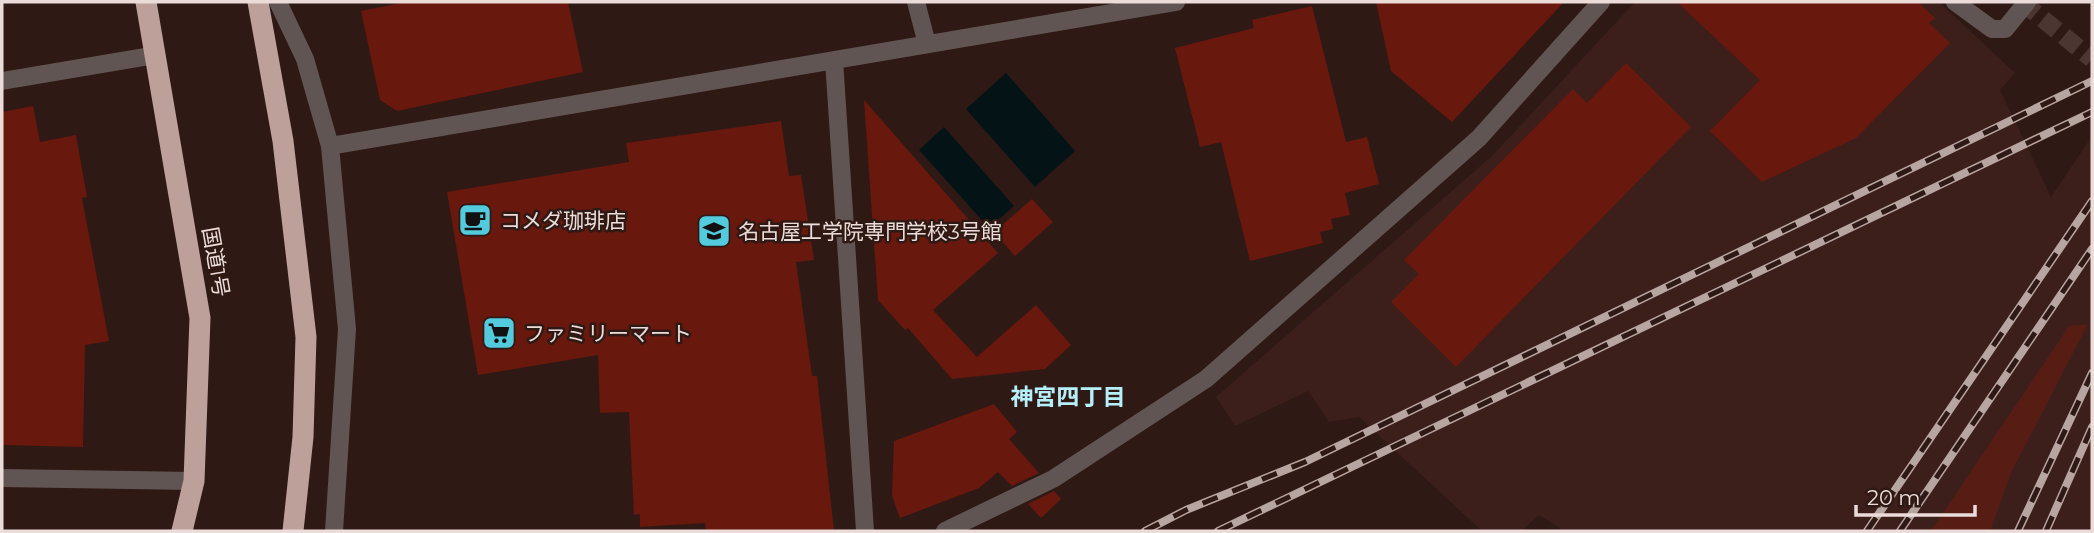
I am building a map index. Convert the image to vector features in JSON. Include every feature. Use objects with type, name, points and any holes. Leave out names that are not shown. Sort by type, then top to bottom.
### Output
[{"type":"highway","name":"国道1号","points":[[146,2],[200,318],[194,481],[182,531]]},
{"type":"highway","points":[[258,2],[282,141],[306,337],[303,437],[293,531]]},
{"type":"street","points":[[278,2],[305,59],[330,146],[347,329],[334,531]]},
{"type":"street","points":[[916,2],[927,44]]},
{"type":"street","points":[[330,146],[1176,2]]},
{"type":"street","points":[[945,531],[1053,479],[1206,379],[1479,138],[1601,2]]},
{"type":"street","points":[[1955,2],[1992,29],[2005,29],[2027,2]]},
{"type":"street","points":[[2,81],[156,55]]},
{"type":"street","points":[[834,60],[865,531]]},
{"type":"street","points":[[2,478],[194,481]]},
{"type":"shaded area","points":[[1635,2],[1939,2],[2015,73],[2000,90],[2051,197],[2092,136],[2092,531],[1564,531],[1539,515],[1522,531],[1482,531],[1359,417],[1329,422],[1308,391],[1235,426],[1216,397],[1492,156]]},
{"type":"shaded area","points":[[1006,73],[1075,151],[1035,187],[966,109]]},
{"type":"shaded area","points":[[944,127],[1014,206],[989,228],[919,150]]},
{"type":"shaded area","points":[[2088,324],[2012,471],[1990,531],[1931,531],[2069,326]]},
{"type":"building","points":[[406,2],[568,2],[583,72],[397,111],[380,100],[361,11]]},
{"type":"building","points":[[1376,2],[1564,2],[1452,122],[1391,71]]},
{"type":"building","points":[[1677,2],[1918,2],[1935,18],[1929,23],[1950,43],[1856,138],[1762,182],[1710,131],[1760,80]]},
{"type":"building","points":[[1312,6],[1346,142],[1367,137],[1379,184],[1345,193],[1350,215],[1331,219],[1333,229],[1320,232],[1323,243],[1250,261],[1221,142],[1200,147],[1175,48],[1254,28],[1252,20]]},
{"type":"building","points":[[1626,63],[1691,127],[1456,367],[1391,302],[1419,274],[1404,260],[1573,89],[1587,103]]},
{"type":"building","points":[[864,100],[998,253],[933,310],[977,357],[1036,305],[1071,345],[1045,369],[952,379],[908,328],[905,330],[878,300]]},
{"type":"building","points":[[33,106],[40,142],[76,135],[87,197],[82,198],[109,341],[85,345],[83,447],[2,445],[2,112]]},
{"type":"building","points":[[781,121],[789,176],[801,175],[814,260],[796,262],[812,376],[817,376],[834,531],[706,531],[705,523],[640,527],[640,514],[634,515],[629,412],[600,413],[598,355],[478,375],[447,192],[629,162],[626,143]]},
{"type":"building","points":[[1032,199],[1053,222],[1015,256],[994,232]]},
{"type":"building","points":[[994,404],[1017,432],[1009,439],[1039,473],[1012,486],[998,472],[979,488],[900,518],[892,496],[894,441]]},
{"type":"building","points":[[1054,491],[1061,499],[1041,518],[1028,504]]},
{"type":"tunnel","points":[[2022,2],[2092,59]]},
{"type":"railway","points":[[1145,531],[1186,510],[1305,462],[2092,81]]},
{"type":"railway","points":[[1218,531],[2092,112]]},
{"type":"railway","points":[[1867,531],[2092,201]]},
{"type":"railway","points":[[1900,531],[2092,249]]},
{"type":"railway","points":[[2018,531],[2092,373]]},
{"type":"railway","points":[[2046,531],[2092,427]]},
{"type":"place","name":"コメダ珈琲店","points":[[475,220]]},
{"type":"place","name":"名古屋工学院専門学校3号館","points":[[714,231]]},
{"type":"place","name":"ファミリーマート","points":[[499,333]]},
{"type":"district","name":"神宮四丁目","points":[[1068,397]]}]
